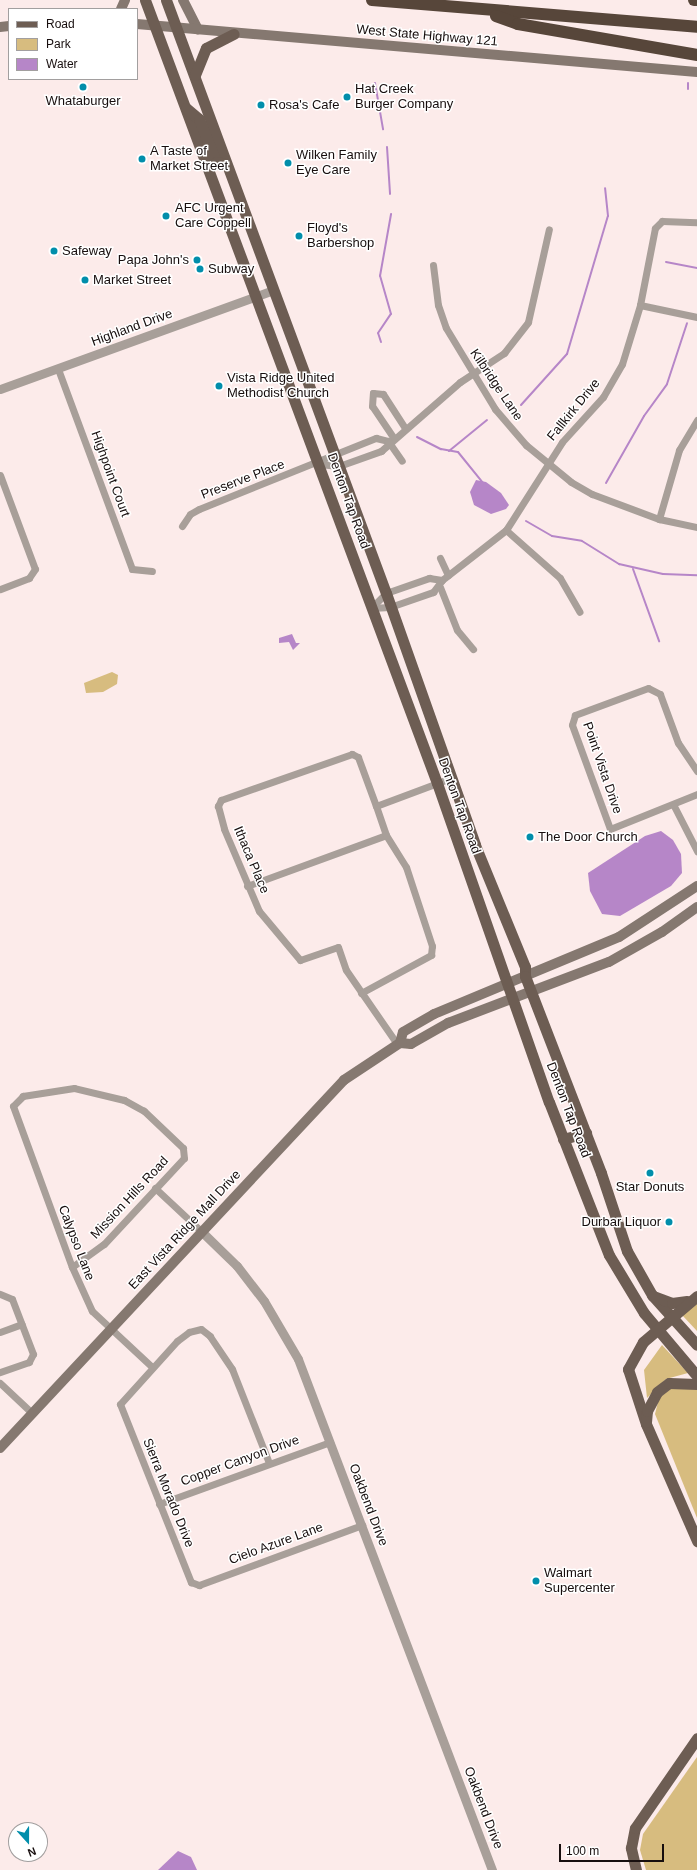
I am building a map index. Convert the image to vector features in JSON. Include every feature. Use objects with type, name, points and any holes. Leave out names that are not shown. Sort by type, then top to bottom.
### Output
[{"type":"highway","points":[[372,0],[697,27]]},
{"type":"highway","points":[[479,10],[518,24],[697,55]]},
{"type":"main road","name":"Denton Tap Road","points":[[146,0],[437,783],[563,1138],[609,1255],[646,1315],[675,1348]]},
{"type":"main road","points":[[166,0],[253,237]]},
{"type":"main road","points":[[183,0],[198,29]]},
{"type":"main road","name":"West State Highway 121","points":[[138,24],[176,26],[234,34],[697,72]]},
{"type":"main road","points":[[194,76],[197,62],[206,48],[234,34]]},
{"type":"main road","points":[[186,108],[199,119],[216,162],[226,164]]},
{"type":"main road","points":[[212,179],[226,181],[244,225],[253,237]]},
{"type":"main road","name":"Denton Tap Road","points":[[253,237],[386,593],[451,778],[525,967],[525,976],[586,1133],[627,1252],[652,1296],[670,1318],[697,1345]]},
{"type":"main road","name":"East Vista Ridge Mall Drive","points":[[0,1448],[109,1329],[344,1080],[398,1043],[403,1032],[434,1014],[643,925],[697,886]]},
{"type":"main road","name":"East Vista Ridge Mall Drive","points":[[398,1043],[411,1044],[448,1023],[609,962],[662,932],[697,907]]},
{"type":"main road","points":[[563,1138],[586,1133]]},
{"type":"main road","points":[[652,1296],[672,1303],[687,1301]]},
{"type":"main road","points":[[697,1296],[687,1301],[670,1318],[657,1328],[638,1350],[628,1369],[646,1424],[697,1541]]},
{"type":"main road","points":[[638,1350],[646,1315]]},
{"type":"main road","points":[[675,1348],[697,1364]]},
{"type":"main road","points":[[675,1348],[697,1376]]},
{"type":"main road","points":[[646,1424],[647,1411],[657,1392],[669,1383],[697,1384]]},
{"type":"main road","points":[[636,1870],[631,1848],[635,1828],[697,1738]]},
{"type":"street","name":"Fallkirk Drive","points":[[371,608],[390,607],[443,580],[506,530],[548,463],[614,378],[640,306],[655,228],[662,220],[697,222]]},
{"type":"street","points":[[319,464],[339,466],[381,451],[391,439],[472,374],[504,354],[528,322],[549,229]]},
{"type":"street","name":"Kilbridge Lane","points":[[433,265],[438,306],[446,328],[472,374],[508,427],[548,463],[592,494],[659,519],[697,527]]},
{"type":"street","name":"Highland Drive","points":[[0,389],[273,290]]},
{"type":"street","points":[[640,306],[697,317]]},
{"type":"street","name":"Highpoint Court","points":[[58,369],[132,569],[152,571]]},
{"type":"street","points":[[402,461],[372,406],[373,393],[383,394],[405,428]]},
{"type":"street","points":[[659,519],[679,450],[697,420]]},
{"type":"street","points":[[319,464],[334,453],[376,438],[391,439]]},
{"type":"street","name":"Preserve Place","points":[[182,526],[190,514],[199,509],[319,464]]},
{"type":"street","points":[[0,475],[34,563],[34,574],[0,589]]},
{"type":"street","points":[[506,530],[560,578],[580,612]]},
{"type":"street","points":[[440,558],[443,580],[457,630],[473,650]]},
{"type":"street","points":[[371,608],[386,593],[429,578],[443,580]]},
{"type":"street","name":"Point Vista Drive","points":[[674,806],[610,829],[572,725],[575,715],[648,688],[660,694],[678,743],[697,771]]},
{"type":"street","name":"Ithaca Place","points":[[361,993],[431,955],[432,946],[406,867],[386,834],[358,757],[352,754],[221,800],[218,806],[224,829],[247,886],[259,911],[294,955],[300,960],[338,948],[346,970],[361,993],[398,1043]]},
{"type":"street","points":[[376,806],[451,778]]},
{"type":"street","points":[[697,794],[674,806],[697,851]]},
{"type":"street","points":[[247,886],[386,834]]},
{"type":"street","name":"Mission Hills Road","points":[[13,1106],[23,1096],[74,1088],[124,1100],[144,1111],[183,1148],[184,1158],[104,1244],[72,1266]]},
{"type":"street","name":"Calypso Lane","points":[[13,1106],[72,1266],[92,1311],[109,1329],[151,1366]]},
{"type":"street","name":"Oakbend Drive","points":[[155,1188],[237,1266],[280,1324],[298,1359],[492,1870]]},
{"type":"street","points":[[0,1294],[11,1296],[33,1352],[32,1359],[0,1372]]},
{"type":"street","points":[[0,1332],[22,1324]]},
{"type":"street","points":[[151,1366],[189,1332],[201,1329],[210,1336],[232,1369],[269,1462]]},
{"type":"street","name":"Sierra Morado Drive","points":[[151,1366],[120,1404],[191,1582],[199,1585]]},
{"type":"street","points":[[0,1383],[32,1413]]},
{"type":"street","name":"Copper Canyon Drive","points":[[159,1504],[269,1462],[330,1442]]},
{"type":"street","name":"Cielo Azure Lane","points":[[199,1585],[362,1525]]},
{"type":"green space","points":[[112,672],[118,675],[117,684],[103,692],[86,693],[84,683]]},
{"type":"green space","points":[[697,1301],[697,1331],[682,1315]]},
{"type":"green space","points":[[662,1345],[688,1373],[666,1379],[647,1398],[644,1370]]},
{"type":"green space","points":[[671,1388],[697,1388],[697,1518],[655,1414],[659,1398]]},
{"type":"green space","points":[[697,1757],[697,1870],[646,1870],[640,1850],[643,1834]]},
{"type":"water","points":[[476,480],[486,482],[501,493],[509,505],[506,509],[491,514],[474,505],[470,492]]},
{"type":"water","points":[[292,634],[296,643],[300,643],[293,650],[289,642],[279,643],[279,638]]},
{"type":"water","points":[[661,831],[673,840],[681,854],[682,873],[671,886],[620,916],[602,914],[590,891],[588,873],[645,836]]},
{"type":"water","points":[[178,1851],[191,1857],[197,1870],[158,1870]]},
{"type":"waterway","points":[[375,83],[383,129]]},
{"type":"waterway","points":[[688,83],[688,89]]},
{"type":"waterway","points":[[387,147],[390,194]]},
{"type":"waterway","points":[[521,405],[567,354],[608,216],[605,188]]},
{"type":"waterway","points":[[381,342],[378,333],[391,314],[380,276],[391,214]]},
{"type":"waterway","points":[[666,262],[697,268]]},
{"type":"waterway","points":[[606,483],[644,416],[667,384],[687,323]]},
{"type":"waterway","points":[[449,451],[487,420]]},
{"type":"waterway","points":[[417,437],[441,449],[458,452],[483,483]]},
{"type":"waterway","points":[[526,521],[552,536],[582,541],[619,564],[663,574],[697,575]]},
{"type":"waterway","points":[[633,569],[659,641]]},
{"type":"place","name":"Whataburger","points":[[83,87]]},
{"type":"place","name":"Hat Creek Burger Company","points":[[347,97]]},
{"type":"place","name":"Rosa's Cafe","points":[[261,105]]},
{"type":"place","name":"A Taste of Market Street","points":[[142,159]]},
{"type":"place","name":"Wilken Family Eye Care","points":[[288,163]]},
{"type":"place","name":"AFC Urgent Care Coppell","points":[[166,216]]},
{"type":"place","name":"Floyd's Barbershop","points":[[299,236]]},
{"type":"place","name":"Safeway","points":[[54,251]]},
{"type":"place","name":"Papa John's","points":[[197,260]]},
{"type":"place","name":"Subway","points":[[200,269]]},
{"type":"place","name":"Market Street","points":[[85,280]]},
{"type":"place","name":"Vista Ridge United Methodist Church","points":[[219,386]]},
{"type":"place","name":"The Door Church","points":[[530,837]]},
{"type":"place","name":"Star Donuts","points":[[650,1173]]},
{"type":"place","name":"Durbar Liquor","points":[[669,1222]]},
{"type":"place","name":"Walmart Supercenter","points":[[536,1581]]}]
